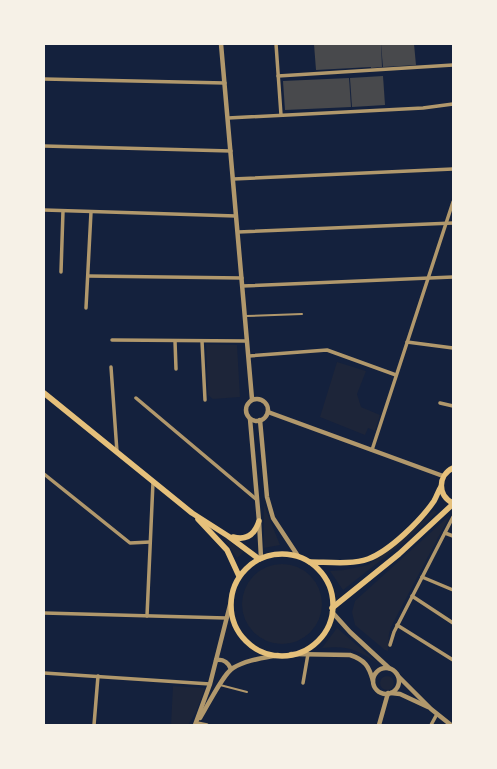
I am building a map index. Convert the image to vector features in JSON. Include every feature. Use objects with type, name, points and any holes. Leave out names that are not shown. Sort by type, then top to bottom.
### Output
[{"type":"main road","points":[[44,393],[192,513],[260,559]]},
{"type":"main road","points":[[310,562],[354,562],[368,560],[380,553],[396,542],[422,515],[434,500],[441,487],[443,476],[453,468]]},
{"type":"main road","points":[[332,610],[399,554],[453,503],[445,497],[441,487]]},
{"type":"main road","points":[[192,513],[227,550],[239,576]]},
{"type":"main road","points":[[228,536],[240,538],[250,536],[257,530],[259,521]]},
{"type":"main road","points":[[285,554],[298,556],[310,562],[320,571],[327,582],[332,595],[330,621],[324,633],[315,643],[304,650],[292,654],[278,655],[265,653],[253,647],[243,638],[236,627],[231,614],[230,601],[233,588],[239,576],[248,566],[260,559],[272,555],[285,554]]},
{"type":"street","points":[[221,44],[252,399]]},
{"type":"street","points":[[276,44],[281,115]]},
{"type":"street","points":[[278,76],[453,65]]},
{"type":"street","points":[[44,78],[225,83]]},
{"type":"street","points":[[228,118],[423,108],[453,104]]},
{"type":"street","points":[[44,146],[231,150]]},
{"type":"street","points":[[233,179],[453,169]]},
{"type":"street","points":[[372,450],[453,202]]},
{"type":"street","points":[[44,210],[236,216]]},
{"type":"street","points":[[61,272],[63,211]]},
{"type":"street","points":[[86,308],[92,212]]},
{"type":"street","points":[[238,232],[453,223]]},
{"type":"street","points":[[88,276],[242,278]]},
{"type":"street","points":[[242,286],[453,277]]},
{"type":"street","points":[[112,340],[247,341]]},
{"type":"street","points":[[175,341],[176,369]]},
{"type":"street","points":[[202,341],[205,400]]},
{"type":"street","points":[[407,342],[453,348]]},
{"type":"street","points":[[249,356],[327,350],[396,375]]},
{"type":"street","points":[[111,367],[117,452]]},
{"type":"street","points":[[136,398],[257,500]]},
{"type":"street","points":[[250,419],[260,420],[268,412],[268,407],[262,399],[252,399],[248,402],[245,411],[250,419],[259,521],[260,559]]},
{"type":"street","points":[[440,403],[453,406]]},
{"type":"street","points":[[268,412],[443,476]]},
{"type":"street","points":[[260,420],[267,497],[273,518],[298,556]]},
{"type":"street","points":[[44,474],[130,543],[150,542]]},
{"type":"street","points":[[147,616],[153,482]]},
{"type":"street","points":[[390,645],[397,625],[453,517]]},
{"type":"street","points":[[445,533],[453,536]]},
{"type":"street","points":[[422,577],[453,590]]},
{"type":"street","points":[[412,596],[453,622]]},
{"type":"street","points":[[196,724],[210,684],[230,601]]},
{"type":"street","points":[[332,610],[350,632],[389,668],[396,672],[398,676],[431,709],[451,725]]},
{"type":"street","points":[[44,613],[226,618]]},
{"type":"street","points":[[397,625],[453,660]]},
{"type":"street","points":[[292,654],[350,655],[358,658],[365,663],[370,670],[374,685],[379,692],[400,694],[431,709]]},
{"type":"street","points":[[303,683],[308,654]]},
{"type":"street","points":[[196,724],[231,668],[244,662],[278,655]]},
{"type":"street","points":[[216,660],[227,662],[231,668]]},
{"type":"street","points":[[373,681],[373,677],[378,670],[385,667],[389,668]]},
{"type":"street","points":[[44,673],[210,684]]},
{"type":"street","points":[[94,725],[98,676]]},
{"type":"street","points":[[379,725],[389,693],[394,691],[399,684],[398,676]]},
{"type":"street","points":[[431,725],[437,714]]},
{"type":"street","points":[[196,724],[207,725]]},
{"type":"lane","points":[[245,316],[302,314]]},
{"type":"lane","points":[[220,685],[247,692]]},
{"type":"shaded area","points":[[206,344],[237,345],[240,397],[213,399],[208,395]]},
{"type":"shaded area","points":[[337,362],[366,371],[357,394],[361,407],[380,415],[375,431],[368,428],[365,435],[320,417]]},
{"type":"shaded area","points":[[264,505],[280,545],[264,548]]},
{"type":"shaded area","points":[[434,510],[437,512],[404,542],[343,590],[330,571],[368,565],[402,540]]},
{"type":"shaded area","points":[[450,515],[391,627],[388,651],[385,650],[355,625],[352,612],[355,601]]},
{"type":"shaded area","points":[[222,536],[244,552],[237,558]]},
{"type":"shaded area","points":[[282,564],[297,567],[310,576],[319,589],[322,604],[319,619],[310,632],[297,641],[282,644],[267,641],[254,632],[245,619],[242,604],[245,589],[254,576],[267,567]]},
{"type":"shaded area","points":[[337,628],[379,664],[365,655],[346,648],[322,648]]},
{"type":"shaded area","points":[[387,676],[392,678],[394,683],[392,688],[387,690],[382,688],[380,683],[382,678]]},
{"type":"shaded area","points":[[173,686],[205,688],[196,712],[188,725],[171,725]]},
{"type":"building","points":[[314,44],[381,44],[382,67],[316,70]]},
{"type":"building","points":[[381,44],[414,44],[416,65],[383,67]]},
{"type":"building","points":[[383,76],[385,105],[352,107],[350,78]]},
{"type":"building","points":[[349,78],[351,107],[285,110],[283,81]]}]
